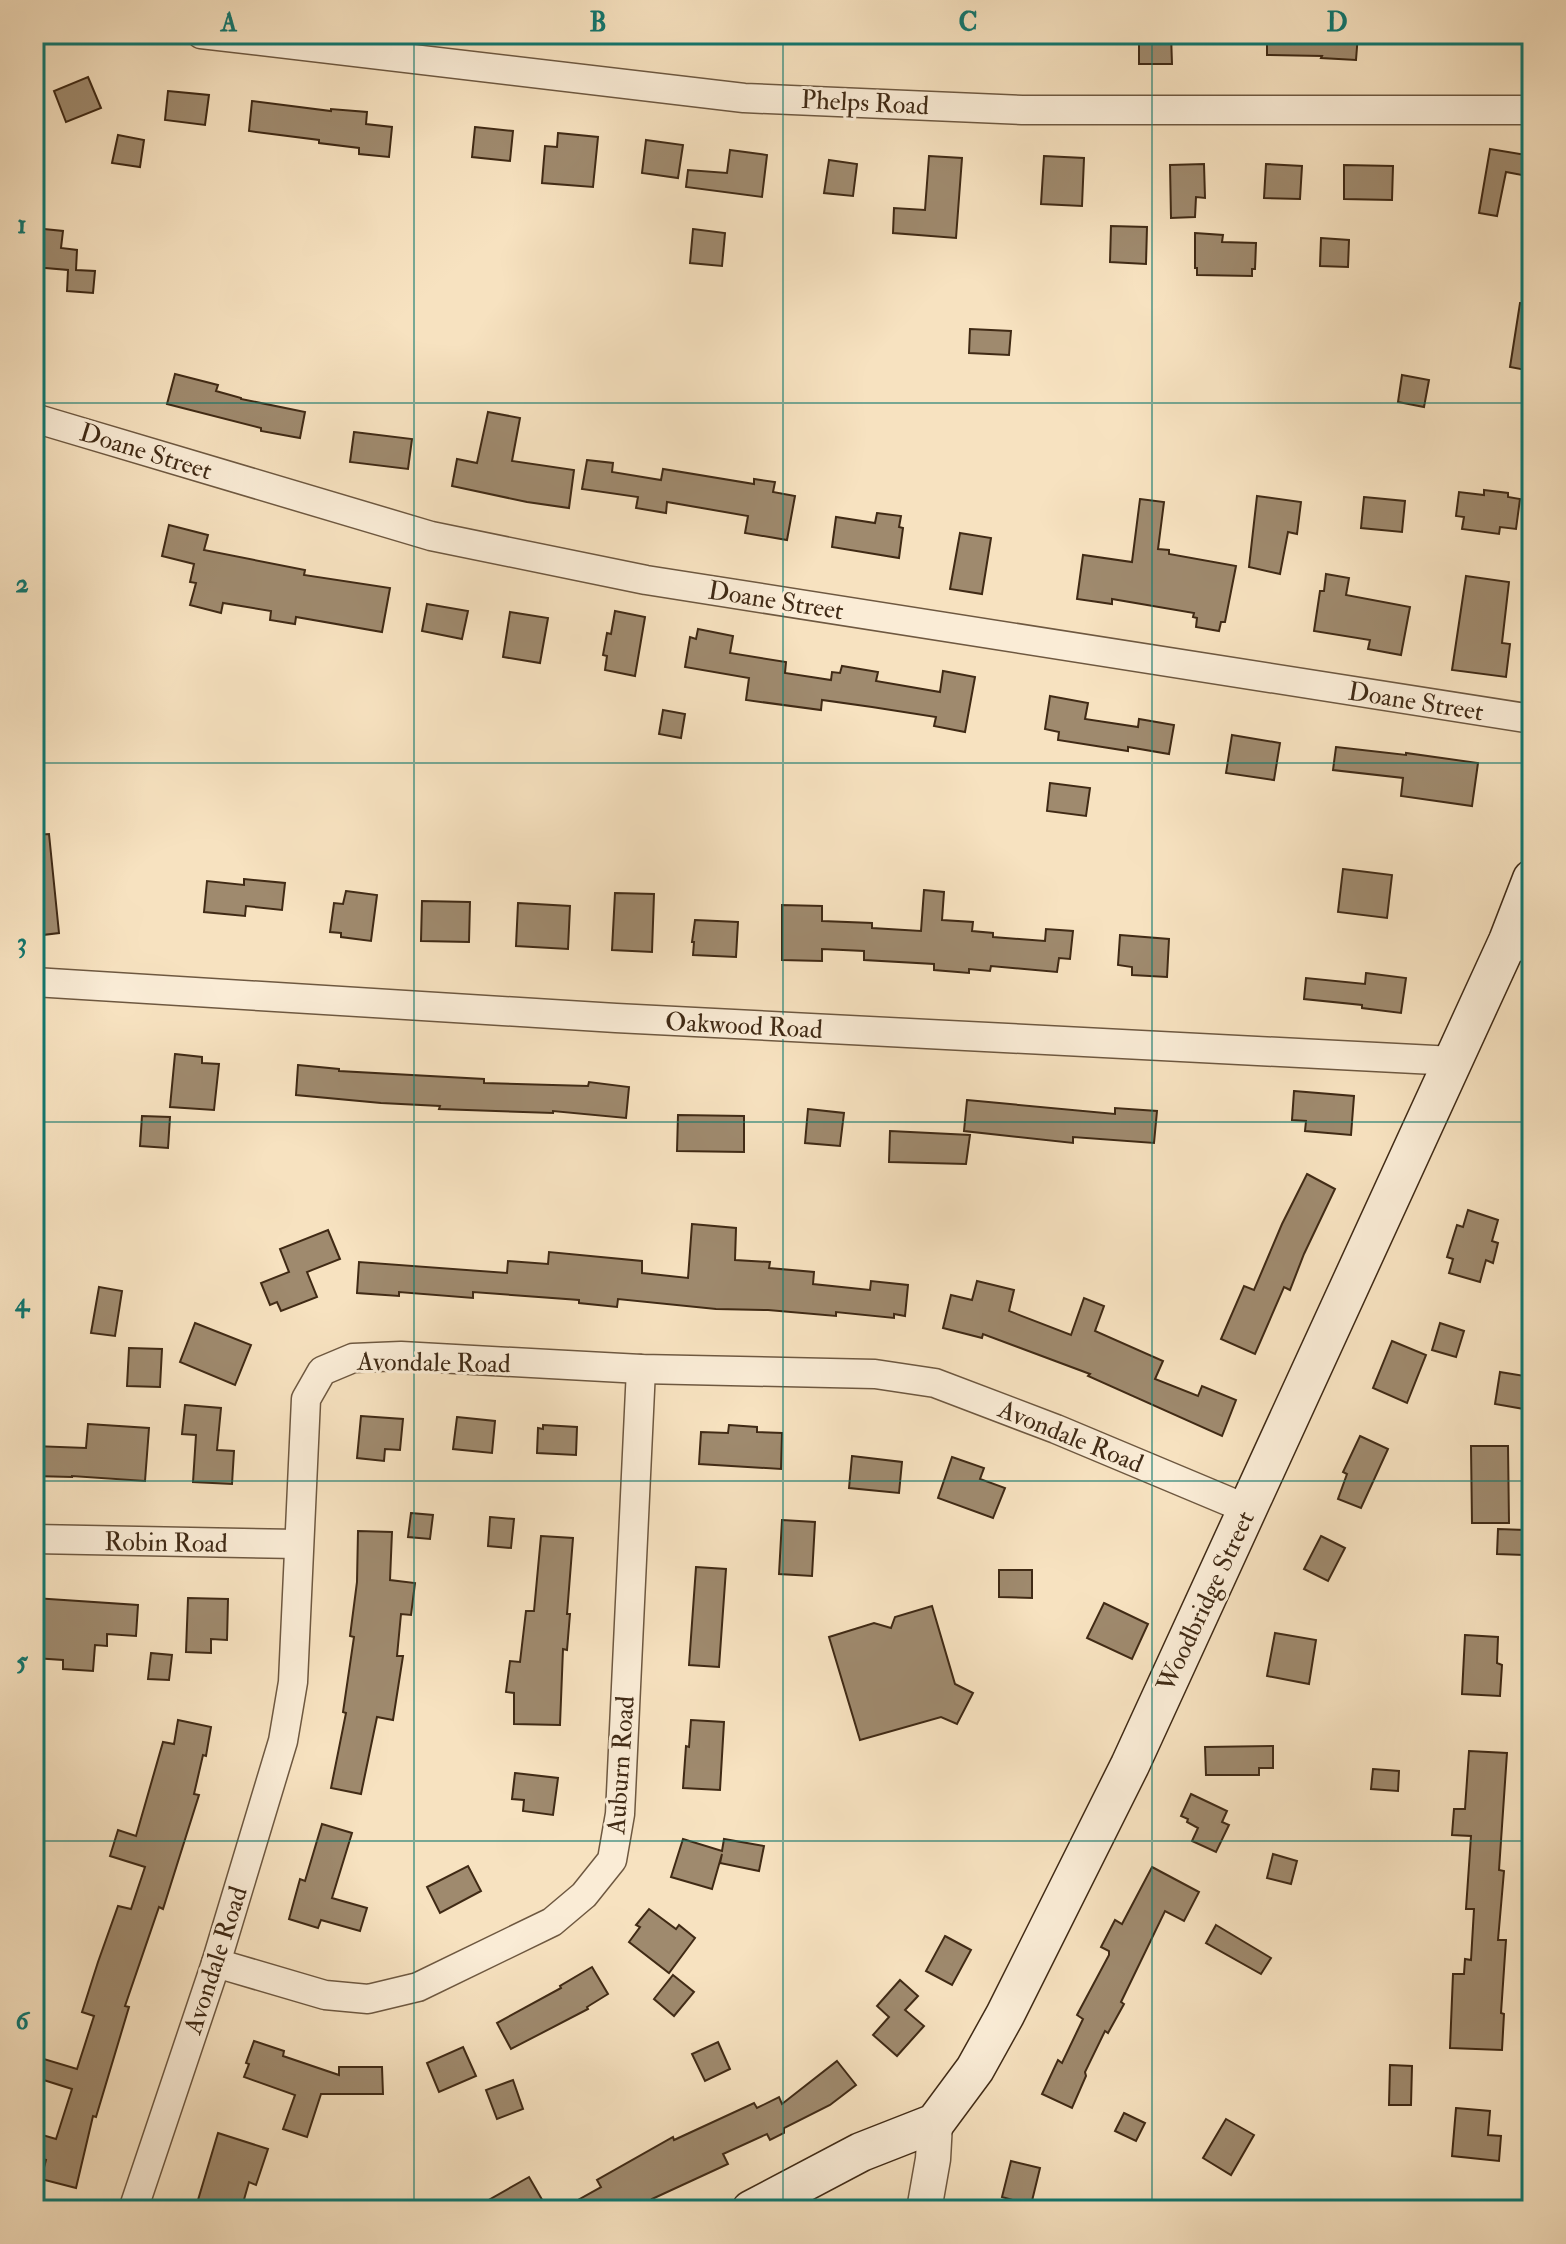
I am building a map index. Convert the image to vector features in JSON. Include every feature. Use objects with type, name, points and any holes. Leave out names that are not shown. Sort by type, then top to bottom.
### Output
[{"type":"main road","name":"Woodbridge Street","points":[[935,2123],[975,2069],[1005,2015],[1130,1765],[1454,1061],[1520,945],[1532,879]]},
{"type":"main road","points":[[751,2210],[861,2152],[935,2123]]},
{"type":"street","name":"Phelps Road","points":[[201,34],[744,98],[1022,110],[1532,110]]},
{"type":"street","name":"Doane Street","points":[[34,418],[431,536],[631,577],[1532,719]]},
{"type":"street","name":"Oakwood Road","points":[[34,982],[616,1018],[1454,1061]]},
{"type":"street","name":"Avondale Road","points":[[133,2210],[216,1963],[283,1741],[293,1682],[306,1399],[322,1371],[353,1358],[401,1356],[641,1369],[875,1374],[935,1383],[1056,1429],[1247,1509]]},
{"type":"street","name":"Auburn Road","points":[[216,1963],[325,1995],[368,1999],[418,1987],[552,1922],[584,1895],[612,1860],[620,1814],[641,1369]]},
{"type":"street","name":"Robin Road","points":[[34,1539],[298,1544]]},
{"type":"street","points":[[924,2210],[933,2159],[935,2123]]},
{"type":"building","points":[[1139,34],[1171,34],[1172,64],[1139,64]]},
{"type":"building","points":[[1267,34],[1358,34],[1356,60],[1267,55]]},
{"type":"building","points":[[88,77],[101,108],[66,122],[54,91]]},
{"type":"building","points":[[168,91],[209,95],[205,125],[165,120]]},
{"type":"building","points":[[252,101],[331,111],[367,112],[366,124],[392,127],[389,157],[359,154],[359,148],[319,143],[319,140],[249,131]]},
{"type":"building","points":[[475,127],[513,131],[510,161],[472,157]]},
{"type":"building","points":[[558,133],[598,137],[593,187],[542,183],[545,146],[557,147]]},
{"type":"building","points":[[118,135],[144,140],[140,167],[112,163]]},
{"type":"building","points":[[646,140],[683,145],[678,178],[642,173]]},
{"type":"building","points":[[1490,149],[1532,156],[1532,177],[1506,172],[1497,216],[1479,213]]},
{"type":"building","points":[[730,150],[767,155],[762,197],[686,187],[688,170],[727,173]]},
{"type":"building","points":[[929,156],[962,158],[956,238],[893,233],[894,208],[925,210]]},
{"type":"building","points":[[1044,156],[1084,158],[1082,206],[1041,204]]},
{"type":"building","points":[[829,160],[857,164],[853,196],[824,193]]},
{"type":"building","points":[[1204,164],[1205,198],[1196,197],[1195,217],[1171,218],[1170,165]]},
{"type":"building","points":[[1266,164],[1302,166],[1300,199],[1264,198]]},
{"type":"building","points":[[1344,165],[1393,166],[1392,200],[1344,199]]},
{"type":"building","points":[[1111,226],[1147,227],[1146,264],[1110,262]]},
{"type":"building","points":[[34,228],[63,231],[61,248],[77,250],[76,270],[95,271],[93,293],[67,291],[68,270],[34,267]]},
{"type":"building","points":[[693,229],[725,233],[722,266],[690,263]]},
{"type":"building","points":[[1195,233],[1223,235],[1222,242],[1256,243],[1252,276],[1197,275]]},
{"type":"building","points":[[1321,238],[1349,240],[1348,267],[1320,266]]},
{"type":"building","points":[[1520,303],[1532,304],[1532,371],[1510,367]]},
{"type":"building","points":[[970,329],[1011,331],[1009,355],[969,353]]},
{"type":"building","points":[[175,374],[218,385],[216,391],[241,399],[305,412],[300,438],[261,431],[261,428],[167,404]]},
{"type":"building","points":[[1402,375],[1429,380],[1424,407],[1398,402]]},
{"type":"building","points":[[488,412],[520,418],[512,461],[574,470],[569,508],[452,486],[457,459],[477,463]]},
{"type":"building","points":[[354,432],[412,439],[408,469],[350,462]]},
{"type":"building","points":[[587,460],[613,463],[612,472],[661,480],[663,469],[754,484],[754,479],[775,482],[773,492],[795,496],[787,540],[745,533],[748,516],[667,502],[666,513],[636,508],[638,497],[582,489]]},
{"type":"building","points":[[1484,490],[1508,493],[1508,497],[1520,499],[1516,529],[1500,527],[1499,534],[1462,529],[1464,517],[1456,516],[1459,492],[1484,495]]},
{"type":"building","points":[[1257,496],[1301,502],[1297,534],[1288,532],[1280,574],[1249,567]]},
{"type":"building","points":[[1364,497],[1405,501],[1402,532],[1361,528]]},
{"type":"building","points":[[1140,499],[1164,502],[1158,549],[1169,550],[1169,554],[1236,566],[1225,622],[1221,622],[1219,631],[1196,627],[1194,613],[1112,599],[1112,604],[1077,599],[1083,555],[1132,562]]},
{"type":"building","points":[[877,513],[901,516],[899,527],[903,528],[899,558],[832,547],[836,517],[875,523]]},
{"type":"building","points":[[169,525],[208,535],[204,550],[305,570],[304,575],[390,588],[382,632],[296,617],[295,624],[270,620],[271,611],[223,603],[221,613],[190,605],[196,583],[190,582],[194,564],[162,556]]},
{"type":"building","points":[[960,533],[991,538],[982,594],[950,589]]},
{"type":"building","points":[[1326,574],[1349,578],[1346,595],[1410,607],[1401,655],[1368,649],[1370,640],[1314,631]]},
{"type":"building","points":[[1466,576],[1509,582],[1502,643],[1510,644],[1506,677],[1452,670]]},
{"type":"building","points":[[427,604],[468,611],[462,639],[422,631]]},
{"type":"building","points":[[615,611],[645,617],[635,676],[605,670],[607,656],[603,655]]},
{"type":"building","points":[[510,612],[548,618],[540,663],[503,657]]},
{"type":"building","points":[[698,629],[733,636],[730,653],[786,662],[785,673],[831,680],[832,672],[840,673],[842,666],[878,672],[876,681],[940,692],[943,671],[975,677],[965,732],[934,726],[936,717],[872,707],[822,700],[821,710],[746,700],[749,678],[685,667],[690,637],[696,639]]},
{"type":"building","points":[[1050,696],[1088,703],[1085,719],[1138,727],[1139,719],[1174,725],[1169,754],[1058,740],[1059,732],[1045,729]]},
{"type":"building","points":[[663,710],[685,714],[681,738],[659,734]]},
{"type":"building","points":[[1232,735],[1280,743],[1274,780],[1226,773]]},
{"type":"building","points":[[1336,747],[1478,763],[1472,806],[1401,796],[1403,778],[1333,770]]},
{"type":"building","points":[[1050,783],[1090,788],[1086,816],[1047,811]]},
{"type":"building","points":[[49,834],[59,933],[34,936],[34,835]]},
{"type":"building","points":[[1343,869],[1392,875],[1387,918],[1338,912]]},
{"type":"building","points":[[244,879],[285,883],[282,910],[246,906],[245,916],[204,912],[207,881],[244,885]]},
{"type":"building","points":[[924,890],[944,892],[942,920],[973,922],[972,931],[993,933],[993,937],[1045,941],[1046,929],[1073,931],[1070,959],[1059,958],[1057,972],[991,966],[990,971],[969,969],[969,973],[934,970],[934,964],[864,960],[864,951],[822,949],[822,961],[782,960],[782,905],[822,906],[822,921],[872,923],[872,928],[921,931]]},
{"type":"building","points":[[346,891],[377,895],[371,941],[341,937],[341,933],[330,932],[334,903],[343,904]]},
{"type":"building","points":[[615,893],[654,894],[652,952],[612,950]]},
{"type":"building","points":[[422,901],[470,902],[469,942],[421,941]]},
{"type":"building","points":[[518,903],[570,906],[568,949],[516,946]]},
{"type":"building","points":[[695,920],[738,922],[736,957],[693,955]]},
{"type":"building","points":[[1120,935],[1169,939],[1167,977],[1132,975],[1132,967],[1118,965]]},
{"type":"building","points":[[1366,973],[1406,978],[1401,1013],[1304,999],[1306,978],[1365,984]]},
{"type":"building","points":[[175,1054],[202,1057],[202,1063],[219,1064],[214,1110],[170,1107]]},
{"type":"building","points":[[298,1065],[339,1071],[484,1079],[484,1083],[588,1086],[589,1082],[629,1087],[626,1118],[553,1111],[439,1109],[440,1106],[296,1095]]},
{"type":"building","points":[[1294,1091],[1354,1096],[1351,1135],[1305,1131],[1306,1121],[1292,1120]]},
{"type":"building","points":[[967,1100],[1115,1114],[1115,1108],[1157,1111],[1154,1143],[1073,1137],[1073,1143],[964,1131]]},
{"type":"building","points":[[808,1109],[844,1113],[840,1146],[805,1143]]},
{"type":"building","points":[[678,1115],[744,1116],[744,1152],[677,1151]]},
{"type":"building","points":[[142,1116],[170,1117],[168,1148],[140,1146]]},
{"type":"building","points":[[890,1131],[970,1135],[966,1164],[889,1162]]},
{"type":"building","points":[[1307,1174],[1335,1189],[1290,1290],[1284,1287],[1255,1354],[1221,1339],[1244,1286],[1254,1290]]},
{"type":"building","points":[[1468,1210],[1498,1220],[1492,1241],[1498,1243],[1493,1263],[1486,1260],[1480,1282],[1449,1273],[1453,1259],[1447,1257],[1457,1225],[1463,1227]]},
{"type":"building","points":[[692,1224],[736,1228],[735,1260],[770,1262],[769,1268],[814,1272],[813,1284],[870,1290],[871,1281],[908,1285],[905,1316],[894,1314],[894,1318],[836,1312],[836,1316],[716,1309],[618,1299],[617,1307],[579,1303],[579,1300],[473,1292],[473,1298],[399,1292],[399,1296],[357,1293],[359,1262],[507,1273],[508,1261],[548,1264],[549,1252],[642,1261],[642,1273],[688,1278]]},
{"type":"building","points":[[328,1230],[340,1259],[307,1272],[317,1297],[281,1311],[277,1302],[270,1305],[261,1283],[289,1272],[280,1249]]},
{"type":"building","points":[[977,1281],[1014,1290],[1009,1311],[1071,1335],[1084,1298],[1104,1306],[1095,1331],[1163,1361],[1155,1379],[1198,1396],[1202,1386],[1236,1400],[1222,1436],[1088,1376],[1090,1374],[983,1334],[982,1338],[943,1328],[951,1295],[972,1300]]},
{"type":"building","points":[[99,1287],[122,1291],[115,1336],[91,1333]]},
{"type":"building","points":[[195,1323],[251,1345],[235,1385],[180,1362]]},
{"type":"building","points":[[1440,1323],[1464,1331],[1456,1357],[1432,1350]]},
{"type":"building","points":[[1392,1341],[1426,1355],[1407,1403],[1373,1388]]},
{"type":"building","points":[[129,1348],[162,1349],[160,1387],[127,1386]]},
{"type":"building","points":[[1500,1372],[1530,1377],[1524,1409],[1495,1404]]},
{"type":"building","points":[[185,1405],[221,1408],[217,1450],[234,1451],[232,1484],[193,1482],[196,1435],[182,1434]]},
{"type":"building","points":[[361,1416],[403,1419],[400,1450],[385,1449],[384,1461],[357,1458]]},
{"type":"building","points":[[457,1417],[495,1421],[492,1453],[453,1449]]},
{"type":"building","points":[[88,1424],[149,1428],[145,1481],[34,1476],[34,1446],[86,1448]]},
{"type":"building","points":[[543,1425],[577,1427],[576,1455],[537,1453],[538,1428],[543,1429]]},
{"type":"building","points":[[729,1425],[757,1427],[757,1432],[782,1433],[781,1469],[699,1464],[701,1432],[728,1433]]},
{"type":"building","points":[[1360,1436],[1388,1449],[1361,1508],[1338,1499],[1347,1474],[1343,1472]]},
{"type":"building","points":[[1471,1446],[1508,1446],[1509,1523],[1472,1523]]},
{"type":"building","points":[[852,1456],[902,1462],[899,1493],[849,1488]]},
{"type":"building","points":[[952,1457],[984,1468],[980,1479],[1005,1488],[993,1518],[938,1498]]},
{"type":"building","points":[[411,1513],[433,1515],[430,1539],[408,1537]]},
{"type":"building","points":[[490,1517],[514,1519],[511,1548],[488,1546]]},
{"type":"building","points":[[782,1520],[815,1522],[812,1576],[779,1574]]},
{"type":"building","points":[[1498,1529],[1525,1530],[1524,1555],[1497,1554]]},
{"type":"building","points":[[358,1531],[392,1532],[390,1580],[415,1583],[411,1615],[401,1614],[397,1656],[403,1656],[393,1720],[377,1717],[361,1794],[331,1788],[346,1713],[343,1712],[354,1637],[350,1636],[357,1582]]},
{"type":"building","points":[[541,1536],[573,1538],[560,1725],[514,1724],[514,1693],[506,1692],[510,1661],[520,1662],[526,1611],[534,1611]]},
{"type":"building","points":[[1321,1536],[1345,1548],[1328,1581],[1304,1569]]},
{"type":"building","points":[[696,1567],[726,1569],[719,1667],[689,1665]]},
{"type":"building","points":[[999,1570],[1032,1570],[1032,1598],[999,1597]]},
{"type":"building","points":[[34,1598],[138,1605],[136,1636],[107,1634],[107,1646],[95,1645],[93,1671],[63,1669],[63,1660],[34,1658]]},
{"type":"building","points":[[188,1598],[228,1599],[227,1640],[211,1639],[211,1653],[186,1652]]},
{"type":"building","points":[[1104,1603],[1148,1624],[1132,1659],[1087,1638]]},
{"type":"building","points":[[932,1606],[955,1684],[973,1693],[957,1724],[941,1717],[860,1740],[829,1637],[874,1623],[891,1628],[895,1617]]},
{"type":"building","points":[[1275,1633],[1316,1640],[1309,1684],[1267,1676]]},
{"type":"building","points":[[1465,1635],[1498,1637],[1497,1663],[1502,1665],[1500,1696],[1462,1694]]},
{"type":"building","points":[[151,1653],[172,1655],[169,1680],[148,1679]]},
{"type":"building","points":[[178,1720],[211,1727],[194,1794],[199,1795],[163,1909],[159,1907],[125,2006],[129,2007],[96,2117],[93,2116],[76,2188],[41,2179],[46,2160],[34,2156],[39,2134],[56,2139],[72,2089],[34,2077],[34,2056],[77,2069],[94,2016],[82,2012],[98,1962],[118,1906],[131,1909],[145,1867],[110,1856],[118,1830],[136,1836],[163,1742],[174,1744]]},
{"type":"building","points":[[691,1720],[724,1722],[720,1790],[683,1788]]},
{"type":"building","points":[[1273,1746],[1273,1768],[1259,1768],[1259,1775],[1206,1775],[1205,1747]]},
{"type":"building","points":[[1469,1751],[1507,1753],[1499,1870],[1504,1871],[1498,1940],[1506,1940],[1502,2050],[1450,2048],[1453,1974],[1464,1974],[1465,1959],[1471,1960],[1474,1909],[1466,1909],[1471,1836],[1452,1835],[1454,1809],[1465,1809]]},
{"type":"building","points":[[1373,1769],[1399,1771],[1398,1791],[1371,1789]]},
{"type":"building","points":[[515,1773],[558,1778],[553,1815],[523,1811],[524,1800],[512,1799]]},
{"type":"building","points":[[1191,1794],[1227,1811],[1222,1822],[1229,1825],[1216,1852],[1192,1841],[1198,1828],[1181,1816]]},
{"type":"building","points":[[322,1824],[352,1833],[332,1898],[367,1908],[360,1931],[321,1920],[318,1928],[289,1919],[300,1879],[305,1881]]},
{"type":"building","points":[[683,1839],[722,1851],[724,1839],[764,1846],[759,1871],[720,1863],[722,1854],[712,1889],[671,1877]]},
{"type":"building","points":[[1273,1854],[1297,1861],[1291,1884],[1267,1878]]},
{"type":"building","points":[[468,1866],[481,1891],[440,1913],[427,1887]]},
{"type":"building","points":[[1152,1867],[1199,1892],[1184,1921],[1165,1911],[1121,2002],[1124,2004],[1108,2033],[1105,2031],[1085,2072],[1072,2108],[1042,2094],[1058,2060],[1062,2063],[1083,2019],[1077,2015],[1109,1955],[1109,1951],[1101,1947],[1115,1920],[1122,1924]]},
{"type":"building","points":[[649,1909],[676,1929],[679,1925],[695,1938],[669,1973],[629,1942],[640,1927],[636,1925]]},
{"type":"building","points":[[1216,1925],[1271,1958],[1261,1974],[1206,1943]]},
{"type":"building","points":[[945,1936],[971,1950],[952,1985],[926,1971]]},
{"type":"building","points":[[592,1967],[608,1994],[588,2009],[511,2049],[497,2023]]},
{"type":"building","points":[[673,1975],[694,1992],[674,2016],[654,1999]]},
{"type":"building","points":[[900,1980],[918,1996],[905,2010],[924,2026],[897,2056],[873,2035],[889,2017],[877,2006]]},
{"type":"building","points":[[254,2041],[284,2051],[283,2056],[339,2075],[339,2067],[382,2067],[383,2094],[321,2094],[307,2137],[283,2129],[295,2095],[244,2077]]},
{"type":"building","points":[[718,2042],[730,2069],[705,2081],[692,2054]]},
{"type":"building","points":[[463,2047],[476,2076],[439,2092],[427,2063]]},
{"type":"building","points":[[837,2061],[856,2085],[830,2105],[784,2128],[784,2133],[770,2140],[767,2134],[723,2154],[728,2164],[652,2199],[655,2204],[643,2210],[560,2210],[601,2187],[597,2180],[673,2137],[674,2140],[754,2103],[757,2108],[779,2097],[782,2104]]},
{"type":"building","points":[[1390,2065],[1412,2066],[1411,2105],[1389,2105]]},
{"type":"building","points":[[513,2080],[523,2109],[497,2119],[486,2090]]},
{"type":"building","points":[[1456,2108],[1490,2111],[1488,2135],[1501,2136],[1499,2161],[1452,2156]]},
{"type":"building","points":[[1124,2113],[1145,2123],[1136,2141],[1115,2131]]},
{"type":"building","points":[[1226,2119],[1254,2135],[1231,2175],[1203,2158]]},
{"type":"building","points":[[218,2133],[268,2149],[256,2185],[249,2182],[241,2210],[195,2210]]},
{"type":"building","points":[[1011,2161],[1040,2168],[1031,2205],[1002,2197]]},
{"type":"building","points":[[529,2177],[548,2210],[471,2210]]}]
